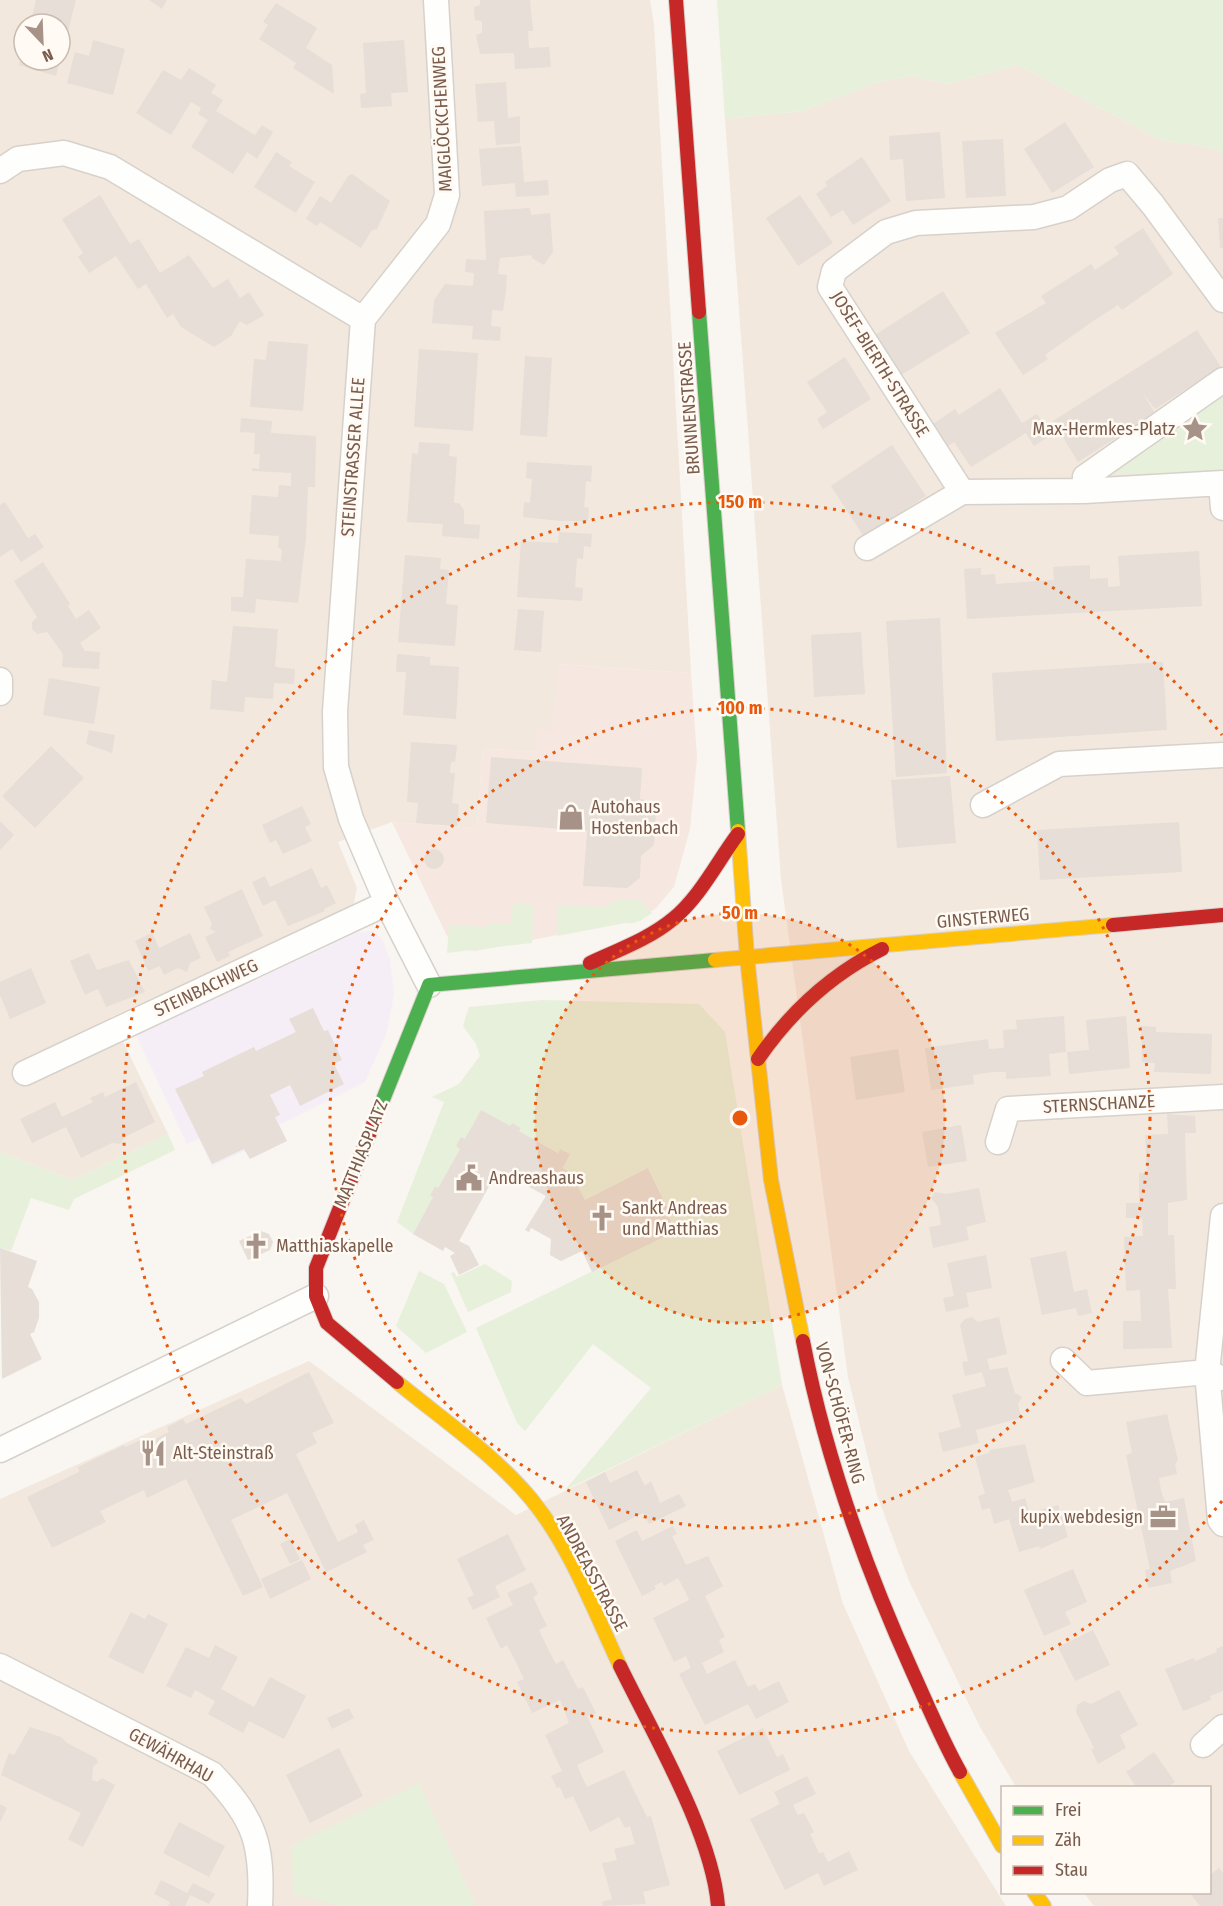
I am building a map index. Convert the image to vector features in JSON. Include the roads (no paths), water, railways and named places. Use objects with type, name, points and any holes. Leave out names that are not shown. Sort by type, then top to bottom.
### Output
[{"type":"main road","name":"BRUNNENSTRASSE","points":[[676,0],[747,957]]},
{"type":"main road","points":[[570,973],[651,934],[674,918],[706,881],[738,834]]},
{"type":"main road","name":"GINSTERWEG","points":[[747,957],[1223,915]]},
{"type":"main road","points":[[758,1059],[779,1028],[803,1002],[825,983],[876,952],[894,944]]},
{"type":"main road","points":[[429,985],[747,957]]},
{"type":"main road","name":"VON-SCHÖFER-RING","points":[[747,957],[771,1180],[811,1383],[847,1508],[893,1628],[948,1750],[1001,1844]]},
{"type":"main road","name":"MATTHIASPLATZ","points":[[316,1296],[316,1268],[429,985]]},
{"type":"main road","name":"ANDREASSTRASSE","points":[[316,1296],[327,1323],[505,1472],[532,1500],[559,1539],[693,1817],[716,1880],[718,1906]]},
{"type":"main road","points":[[1035,1894],[1044,1906]]},
{"type":"street","name":"MAIGLÖCKCHENWEG","points":[[363,319],[438,224],[447,195],[436,0]]},
{"type":"street","points":[[0,171],[18,159],[64,153],[110,167],[363,319]]},
{"type":"street","name":"JOSEF-BIERTH-STRASSE","points":[[962,492],[830,287],[834,271],[886,232],[916,223],[1034,217],[1068,208],[1110,180],[1127,174],[1223,300]]},
{"type":"street","name":"STEINSTRASSER ALLEE","points":[[363,319],[335,712],[336,767],[351,819],[387,903],[429,985]]},
{"type":"street","points":[[1084,491],[1085,477],[1223,380]]},
{"type":"street","points":[[867,548],[962,492],[1222,492]]},
{"type":"street","points":[[0,680],[0,693]]},
{"type":"street","points":[[983,805],[1059,764],[1223,755]]},
{"type":"street","name":"STEINBACHWEG","points":[[26,1073],[387,903]]},
{"type":"street","name":"STERNSCHANZE","points":[[999,1142],[1008,1109],[1223,1097]]},
{"type":"street","points":[[1223,1216],[1215,1375],[1220,1520],[1223,1524]]},
{"type":"street","points":[[0,1450],[316,1296]]},
{"type":"street","points":[[1063,1360],[1087,1383],[1215,1375]]},
{"type":"street","name":"GEWÄHRHAU","points":[[0,1666],[212,1774],[236,1800],[255,1835],[262,1866],[260,1906]]},
{"type":"street","points":[[1203,1745],[1223,1727]]},
{"type":"place","name":"Max-Hermkes-Platz","points":[[1195,429]]},
{"type":"place","name":"Autohaus Hostenbach","points":[[571,817]]},
{"type":"place","name":"Andreashaus","points":[[469,1178]]},
{"type":"place","name":"Sankt Andreas und Matthias","points":[[602,1218]]},
{"type":"place","name":"Matthiaskapelle","points":[[256,1246]]},
{"type":"place","name":"Alt-Steinstraß","points":[[153,1453]]},
{"type":"place","name":"kupix webdesign","points":[[1163,1517]]}]
